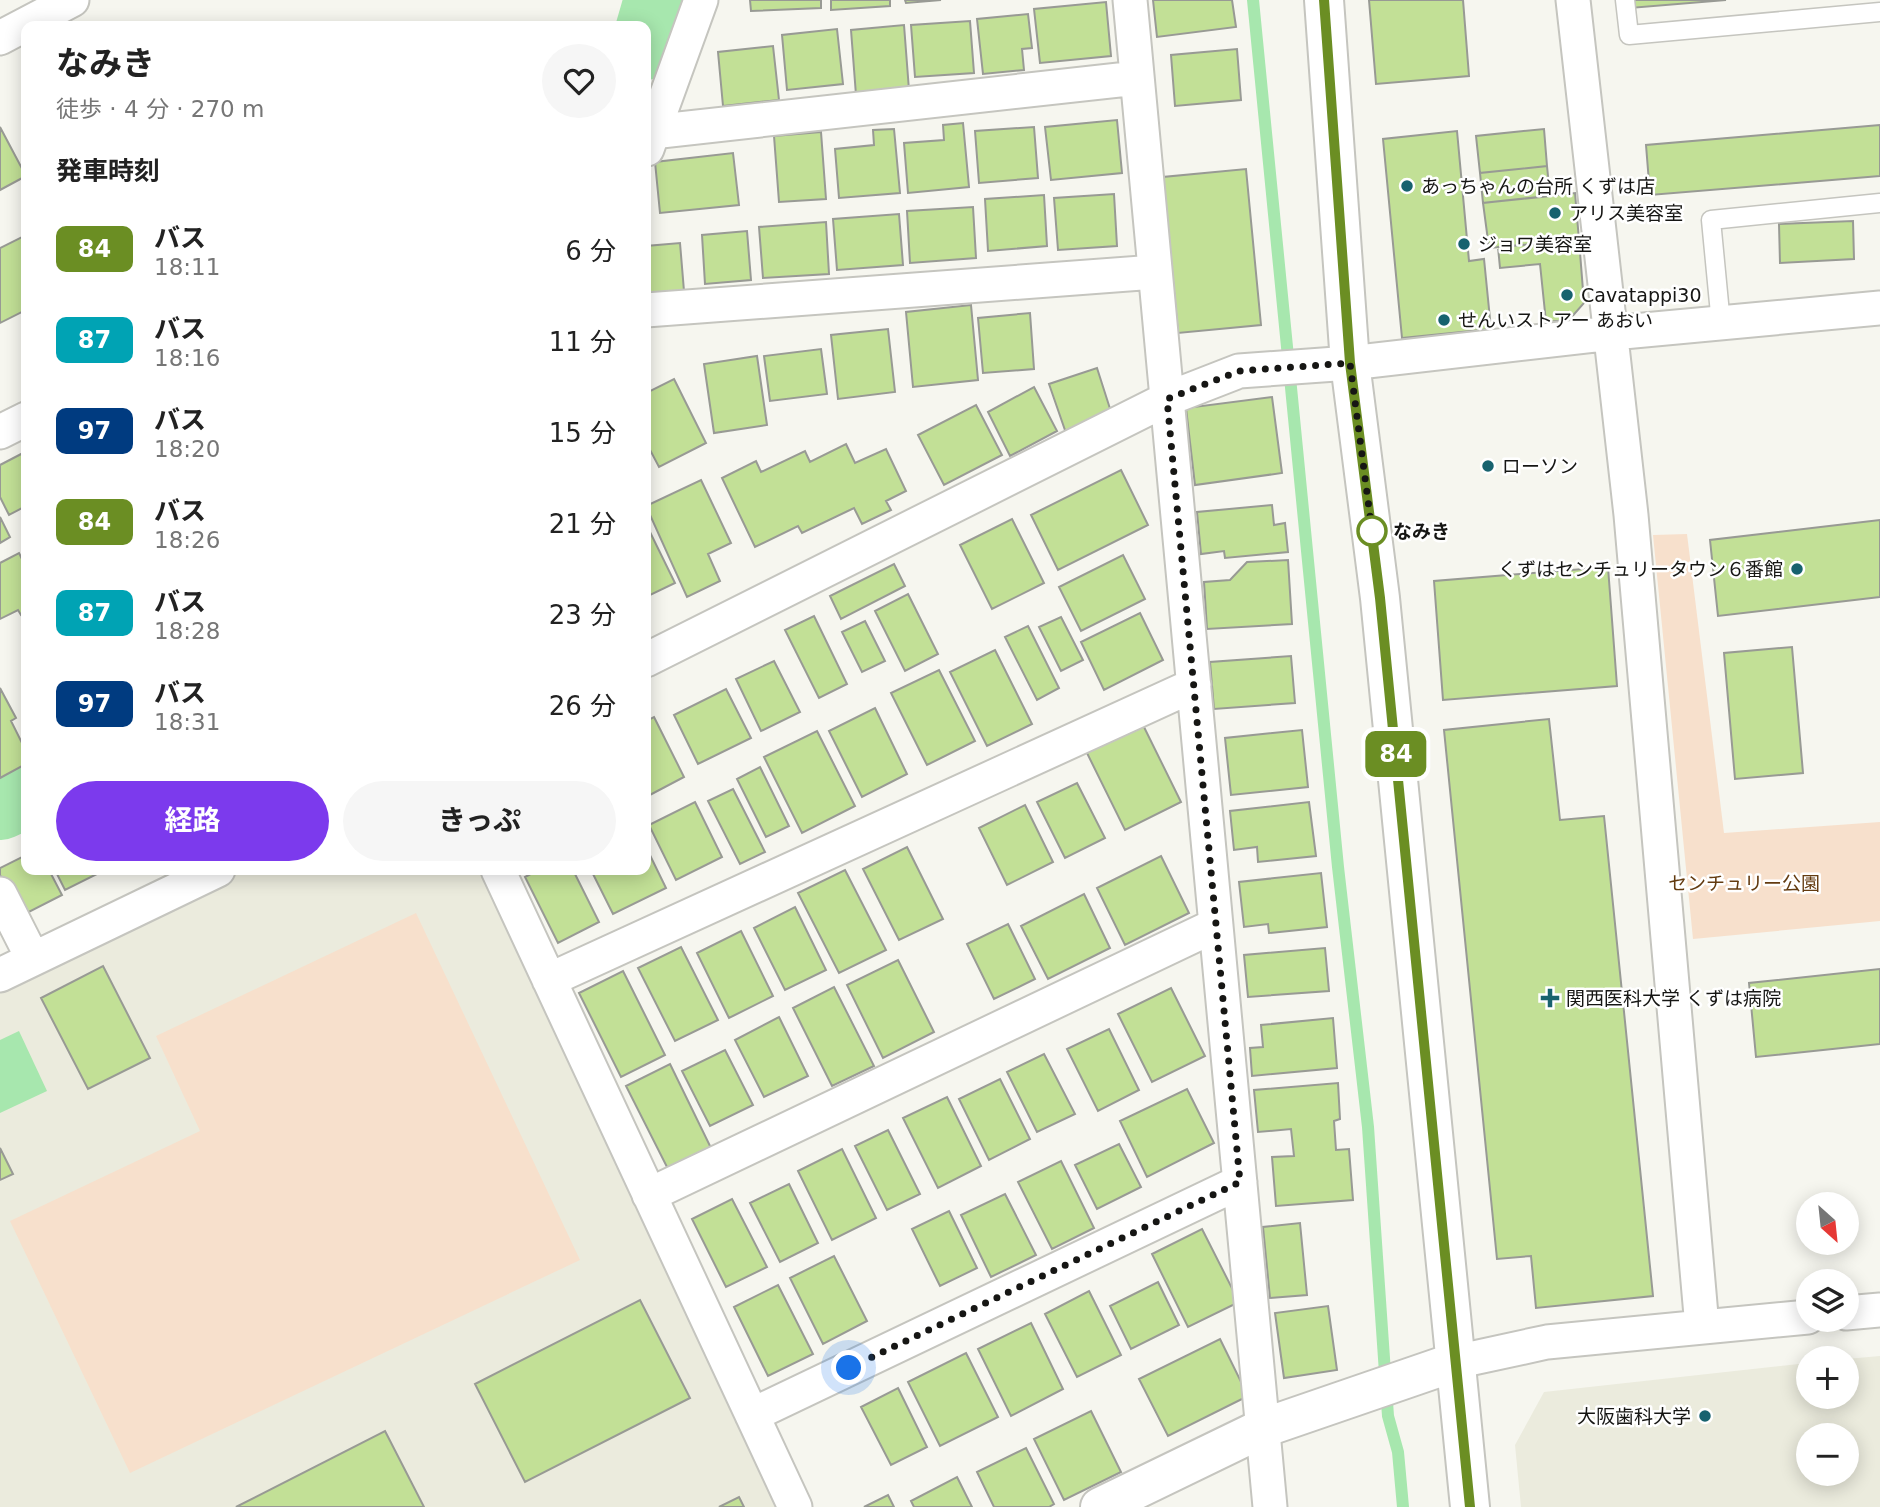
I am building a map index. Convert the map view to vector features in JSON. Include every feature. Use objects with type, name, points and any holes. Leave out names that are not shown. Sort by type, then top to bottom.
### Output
[{"type":"street","points":[[32,21],[72,0]]},
{"type":"street","points":[[651,137],[701,0]]},
{"type":"street","points":[[1129,0],[1270,1507]]},
{"type":"street","points":[[1324,0],[1350,363],[1380,598],[1470,1507]]},
{"type":"street","points":[[1573,0],[1612,333],[1702,1327]]},
{"type":"street","points":[[0,38],[21,27]]},
{"type":"street","points":[[651,142],[1137,78]]},
{"type":"street","points":[[651,310],[1155,272]]},
{"type":"street","points":[[651,657],[1167,399],[1239,371],[1350,363],[1612,333],[1880,308]]},
{"type":"street","points":[[0,432],[21,422]]},
{"type":"street","points":[[549,980],[1194,685]]},
{"type":"street","points":[[0,975],[208,875]]},
{"type":"street","points":[[500,875],[794,1507]]},
{"type":"street","points":[[0,894],[33,959]]},
{"type":"street","points":[[649,1195],[1216,925]]},
{"type":"street","points":[[752,1415],[1240,1182]]},
{"type":"street","points":[[1859,1312],[1880,1310]]},
{"type":"street","points":[[1100,1507],[1263,1428],[1455,1362],[1547,1342],[1796,1318]]},
{"type":"lane","points":[[1625,0],[1629,35],[1880,12]]},
{"type":"lane","points":[[1721,324],[1711,220],[1880,203]]},
{"type":"shaded area","points":[[208,875],[500,875],[795,1507],[0,1507],[0,975]]},
{"type":"shaded area","points":[[19,1031],[47,1091],[0,1113],[0,1040]]},
{"type":"shaded area","name":"大阪歯科大学","points":[[1880,1356],[1880,1507],[1521,1507],[1515,1445],[1544,1392],[1796,1364],[1796,1409],[1859,1409],[1859,1358]]},
{"type":"green space","name":"センチュリー公園","points":[[1687,534],[1724,833],[1880,822],[1880,921],[1693,939],[1653,535]]},
{"type":"green space","points":[[416,913],[580,1260],[130,1473],[10,1221],[200,1131],[156,1036]]},
{"type":"building","points":[[750,0],[821,0],[821,8],[751,11]]},
{"type":"building","points":[[831,0],[890,0],[890,6],[831,10]]},
{"type":"building","points":[[905,0],[941,0],[906,3]]},
{"type":"building","points":[[1153,0],[1232,0],[1236,27],[1157,37]]},
{"type":"building","points":[[1369,0],[1463,0],[1469,76],[1376,84]]},
{"type":"building","points":[[1629,0],[1726,0],[1630,8]]},
{"type":"building","points":[[1106,2],[1111,56],[1040,63],[1034,9]]},
{"type":"building","points":[[1028,14],[1032,48],[1022,49],[1024,70],[983,74],[977,19]]},
{"type":"building","points":[[970,21],[974,73],[915,77],[911,25]]},
{"type":"building","points":[[904,25],[909,90],[856,95],[851,30]]},
{"type":"building","points":[[837,29],[843,84],[787,90],[782,35]]},
{"type":"building","points":[[773,46],[779,100],[723,106],[718,52]]},
{"type":"building","points":[[1237,49],[1241,100],[1175,106],[1171,55]]},
{"type":"building","points":[[1117,120],[1122,173],[1051,180],[1045,127]]},
{"type":"building","points":[[963,123],[969,187],[908,193],[904,143],[944,140],[943,125]]},
{"type":"building","points":[[1880,125],[1880,176],[1650,195],[1646,145]]},
{"type":"building","points":[[0,127],[21,167],[21,179],[0,190]]},
{"type":"building","points":[[1034,127],[1038,178],[979,183],[975,131]]},
{"type":"building","points":[[894,129],[900,193],[839,198],[835,149],[874,145],[873,130]]},
{"type":"building","points":[[1544,129],[1547,166],[1480,173],[1476,136]]},
{"type":"building","points":[[1457,131],[1469,261],[1484,259],[1491,329],[1402,338],[1383,139]]},
{"type":"building","points":[[821,132],[826,199],[779,202],[774,136]]},
{"type":"building","points":[[733,153],[739,205],[660,213],[655,162]]},
{"type":"building","points":[[1547,166],[1550,196],[1483,203],[1480,173]]},
{"type":"building","points":[[1246,169],[1261,325],[1178,333],[1163,177]]},
{"type":"building","points":[[1575,193],[1579,240],[1489,248],[1483,203]]},
{"type":"building","points":[[1114,194],[1117,246],[1058,250],[1054,198]]},
{"type":"building","points":[[1044,195],[1047,246],[988,251],[985,199]]},
{"type":"building","points":[[973,207],[976,258],[910,263],[907,211]]},
{"type":"building","points":[[899,214],[903,265],[837,270],[833,219]]},
{"type":"building","points":[[1853,221],[1854,259],[1780,263],[1779,224]]},
{"type":"building","points":[[826,222],[829,274],[763,278],[759,227]]},
{"type":"building","points":[[747,231],[751,280],[705,284],[702,235]]},
{"type":"building","points":[[21,238],[21,312],[0,323],[0,248]]},
{"type":"building","points":[[1579,240],[1584,303],[1569,320],[1546,322],[1540,264],[1500,268],[1498,247]]},
{"type":"building","points":[[680,243],[684,291],[651,294],[651,246]]},
{"type":"building","points":[[971,305],[978,380],[913,387],[906,312]]},
{"type":"building","points":[[1030,313],[1034,369],[983,373],[978,318]]},
{"type":"building","points":[[888,329],[895,392],[838,399],[831,335]]},
{"type":"building","points":[[821,349],[827,394],[770,401],[764,356]]},
{"type":"building","points":[[757,356],[767,425],[714,433],[704,364]]},
{"type":"building","points":[[1097,368],[1113,418],[1066,433],[1049,384]]},
{"type":"building","points":[[674,379],[706,443],[659,467],[651,452],[651,390]]},
{"type":"building","points":[[1034,387],[1057,431],[1010,456],[988,412]]},
{"type":"building","points":[[1272,397],[1282,473],[1195,485],[1186,408]]},
{"type":"building","points":[[976,405],[1002,455],[944,485],[918,435]]},
{"type":"building","points":[[846,444],[855,463],[886,449],[906,491],[886,501],[891,510],[862,524],[854,508],[802,533],[798,526],[755,547],[722,478],[756,461],[761,472],[805,451],[810,462]]},
{"type":"building","points":[[21,454],[21,509],[9,515],[0,497],[0,465]]},
{"type":"building","points":[[1121,470],[1148,525],[1058,570],[1031,515]]},
{"type":"building","points":[[701,480],[731,543],[708,554],[720,581],[687,597],[651,517],[651,504]]},
{"type":"building","points":[[1272,505],[1274,525],[1285,523],[1288,552],[1225,558],[1224,551],[1201,554],[1197,512]]},
{"type":"building","points":[[0,517],[10,537],[0,543]]},
{"type":"building","points":[[1012,519],[1044,583],[992,609],[960,545]]},
{"type":"building","name":"くずはセンチュリータウン６番館","points":[[1880,520],[1880,597],[1718,616],[1710,540]]},
{"type":"building","points":[[651,534],[675,583],[651,595]]},
{"type":"building","points":[[19,553],[21,557],[21,615],[18,610],[0,619],[0,563]]},
{"type":"building","points":[[1123,555],[1145,599],[1081,631],[1059,587]]},
{"type":"building","points":[[1288,560],[1292,624],[1207,629],[1204,582],[1230,580],[1247,562]]},
{"type":"building","points":[[894,564],[905,586],[841,619],[830,596]]},
{"type":"building","points":[[1608,567],[1617,686],[1443,700],[1434,581]]},
{"type":"building","points":[[908,594],[938,654],[905,671],[875,611]]},
{"type":"building","points":[[1140,613],[1163,660],[1104,690],[1081,642]]},
{"type":"building","points":[[814,616],[847,684],[819,698],[785,630]]},
{"type":"building","points":[[1061,617],[1083,660],[1061,671],[1039,627]]},
{"type":"building","points":[[865,621],[885,661],[862,672],[842,632]]},
{"type":"building","points":[[1028,626],[1059,688],[1037,700],[1005,637]]},
{"type":"building","points":[[1792,647],[1803,773],[1735,779],[1724,653]]},
{"type":"building","points":[[995,650],[1032,724],[987,746],[950,672]]},
{"type":"building","points":[[1291,656],[1295,703],[1214,709],[1210,662]]},
{"type":"building","points":[[774,661],[800,712],[761,731],[736,679]]},
{"type":"building","points":[[939,670],[975,741],[927,765],[891,693]]},
{"type":"building","points":[[0,688],[16,718],[11,721],[21,741],[21,767],[0,778]]},
{"type":"building","points":[[726,689],[751,738],[698,764],[674,715]]},
{"type":"building","points":[[875,708],[907,774],[862,797],[829,731]]},
{"type":"building","points":[[654,717],[684,777],[651,794],[651,718]]},
{"type":"building","points":[[1549,719],[1560,820],[1604,816],[1653,1296],[1536,1308],[1531,1256],[1497,1259],[1444,730]]},
{"type":"building","points":[[1142,723],[1181,802],[1125,830],[1086,751]]},
{"type":"building","points":[[1302,730],[1308,787],[1231,795],[1225,738]]},
{"type":"building","points":[[817,731],[855,806],[802,833],[764,757]]},
{"type":"building","points":[[760,767],[789,826],[766,837],[737,779]]},
{"type":"building","points":[[1077,783],[1105,838],[1065,858],[1037,802]]},
{"type":"building","points":[[733,789],[765,852],[740,864],[708,801]]},
{"type":"building","points":[[695,802],[722,857],[676,880],[651,824]]},
{"type":"building","points":[[1309,802],[1316,856],[1258,862],[1257,847],[1234,850],[1230,811]]},
{"type":"building","points":[[1025,805],[1053,862],[1007,885],[979,828]]},
{"type":"building","points":[[907,847],[943,919],[899,940],[863,869]]},
{"type":"building","points":[[1161,856],[1189,913],[1125,945],[1097,888]]},
{"type":"building","points":[[651,857],[666,888],[613,914],[594,875],[651,875]]},
{"type":"building","points":[[21,858],[21,875],[52,875],[62,895],[21,916],[0,875],[0,868]]},
{"type":"building","points":[[845,870],[886,950],[839,973],[798,893]]},
{"type":"building","points":[[1321,873],[1327,927],[1269,933],[1268,924],[1244,927],[1239,882]]},
{"type":"building","points":[[58,875],[95,875],[65,890]]},
{"type":"building","points":[[576,875],[599,922],[558,943],[525,877]]},
{"type":"building","points":[[1084,894],[1110,948],[1048,979],[1021,926]]},
{"type":"building","points":[[795,907],[826,970],[785,990],[754,928]]},
{"type":"building","points":[[1008,924],[1035,979],[994,999],[967,944]]},
{"type":"building","points":[[741,931],[773,996],[729,1018],[697,953]]},
{"type":"building","points":[[681,947],[718,1020],[675,1041],[638,968]]},
{"type":"building","points":[[1325,948],[1329,991],[1248,997],[1244,955]]},
{"type":"building","points":[[898,960],[934,1032],[883,1058],[847,985]]},
{"type":"building","points":[[103,966],[150,1058],[88,1089],[41,998]]},
{"type":"building","points":[[1880,969],[1880,1044],[1756,1057],[1749,983]]},
{"type":"building","points":[[623,971],[665,1055],[621,1077],[579,993]]},
{"type":"building","points":[[834,987],[874,1066],[832,1086],[793,1008]]},
{"type":"building","points":[[1171,988],[1205,1056],[1152,1082],[1118,1014]]},
{"type":"building","points":[[779,1017],[808,1076],[764,1097],[735,1040]]},
{"type":"building","points":[[1333,1018],[1337,1068],[1252,1076],[1250,1048],[1263,1047],[1261,1025]]},
{"type":"building","points":[[1109,1029],[1139,1090],[1098,1111],[1067,1049]]},
{"type":"building","points":[[725,1050],[753,1105],[710,1126],[682,1071]]},
{"type":"building","points":[[1044,1054],[1075,1114],[1037,1132],[1007,1072]]},
{"type":"building","points":[[670,1064],[712,1150],[669,1171],[626,1086]]},
{"type":"building","points":[[1000,1079],[1030,1139],[989,1160],[959,1099]]},
{"type":"building","points":[[1338,1083],[1340,1119],[1334,1121],[1336,1150],[1349,1149],[1353,1200],[1276,1206],[1272,1157],[1294,1156],[1291,1129],[1258,1132],[1254,1090]]},
{"type":"building","points":[[1187,1089],[1214,1143],[1147,1177],[1120,1121]]},
{"type":"building","points":[[947,1097],[981,1166],[938,1188],[903,1118]]},
{"type":"building","points":[[888,1130],[920,1194],[887,1210],[855,1146]]},
{"type":"building","points":[[1119,1144],[1141,1187],[1097,1209],[1075,1165]]},
{"type":"building","points":[[0,1148],[13,1174],[0,1180]]},
{"type":"building","points":[[842,1149],[876,1218],[832,1240],[798,1171]]},
{"type":"building","points":[[1061,1161],[1094,1228],[1052,1249],[1018,1182]]},
{"type":"building","points":[[789,1184],[818,1243],[780,1262],[750,1203]]},
{"type":"building","points":[[1005,1194],[1036,1255],[991,1277],[961,1215]]},
{"type":"building","points":[[732,1199],[767,1267],[726,1287],[692,1219]]},
{"type":"building","points":[[949,1211],[977,1268],[940,1286],[912,1229]]},
{"type":"building","points":[[1300,1223],[1307,1295],[1270,1298],[1263,1227]]},
{"type":"building","points":[[1202,1229],[1239,1302],[1188,1327],[1152,1254]]},
{"type":"building","points":[[834,1256],[867,1321],[823,1344],[790,1278]]},
{"type":"building","points":[[1158,1282],[1179,1325],[1131,1349],[1110,1306]]},
{"type":"building","points":[[778,1285],[813,1354],[768,1376],[734,1307]]},
{"type":"building","points":[[1089,1291],[1121,1355],[1077,1377],[1045,1314]]},
{"type":"building","points":[[640,1300],[690,1398],[525,1482],[475,1384]]},
{"type":"building","points":[[1328,1306],[1337,1370],[1284,1378],[1275,1313]]},
{"type":"building","points":[[1031,1323],[1063,1389],[1011,1416],[978,1349]]},
{"type":"building","points":[[1220,1339],[1248,1396],[1168,1436],[1139,1379]]},
{"type":"building","points":[[966,1353],[998,1417],[940,1446],[908,1382]]},
{"type":"building","points":[[898,1388],[927,1447],[891,1465],[861,1407]]},
{"type":"building","points":[[1091,1411],[1121,1472],[1064,1500],[1034,1439]]},
{"type":"building","points":[[385,1431],[424,1507],[236,1507]]},
{"type":"building","points":[[1026,1448],[1054,1504],[1049,1507],[994,1507],[977,1472]]},
{"type":"building","points":[[957,1477],[972,1507],[914,1507],[911,1501]]},
{"type":"building","points":[[888,1495],[894,1507],[864,1507]]},
{"type":"building","points":[[739,1497],[744,1507],[719,1507]]},
{"type":"waterway","points":[[651,28],[659,0]]},
{"type":"waterway","points":[[1253,0],[1338,867],[1368,1127],[1388,1416],[1398,1452],[1403,1507]]},
{"type":"waterway","points":[[0,805],[21,795]]},
{"type":"bus line","name":"84","points":[[1324,0],[1350,363],[1380,598],[1470,1507]]},
{"type":"place","name":"あっちゃんの台所 くずは店","points":[[1407,186]]},
{"type":"place","name":"アリス美容室","points":[[1555,213]]},
{"type":"place","name":"ジョワ美容室","points":[[1464,244]]},
{"type":"place","name":"Cavatappi30","points":[[1567,295]]},
{"type":"place","name":"せんいストアー あおい","points":[[1444,320]]},
{"type":"place","name":"ローソン","points":[[1488,466]]},
{"type":"place","name":"なみき","points":[[1372,531]]},
{"type":"place","name":"くずはセンチュリータウン６番館","points":[[1797,569]]},
{"type":"place","name":"関西医科大学 くずは病院","points":[[1550,998]]},
{"type":"place","name":"大阪歯科大学","points":[[1705,1416]]},
{"type":"route","points":[[849,1368],[1240,1182],[1167,399],[1239,371],[1350,363],[1372,531]]}]
